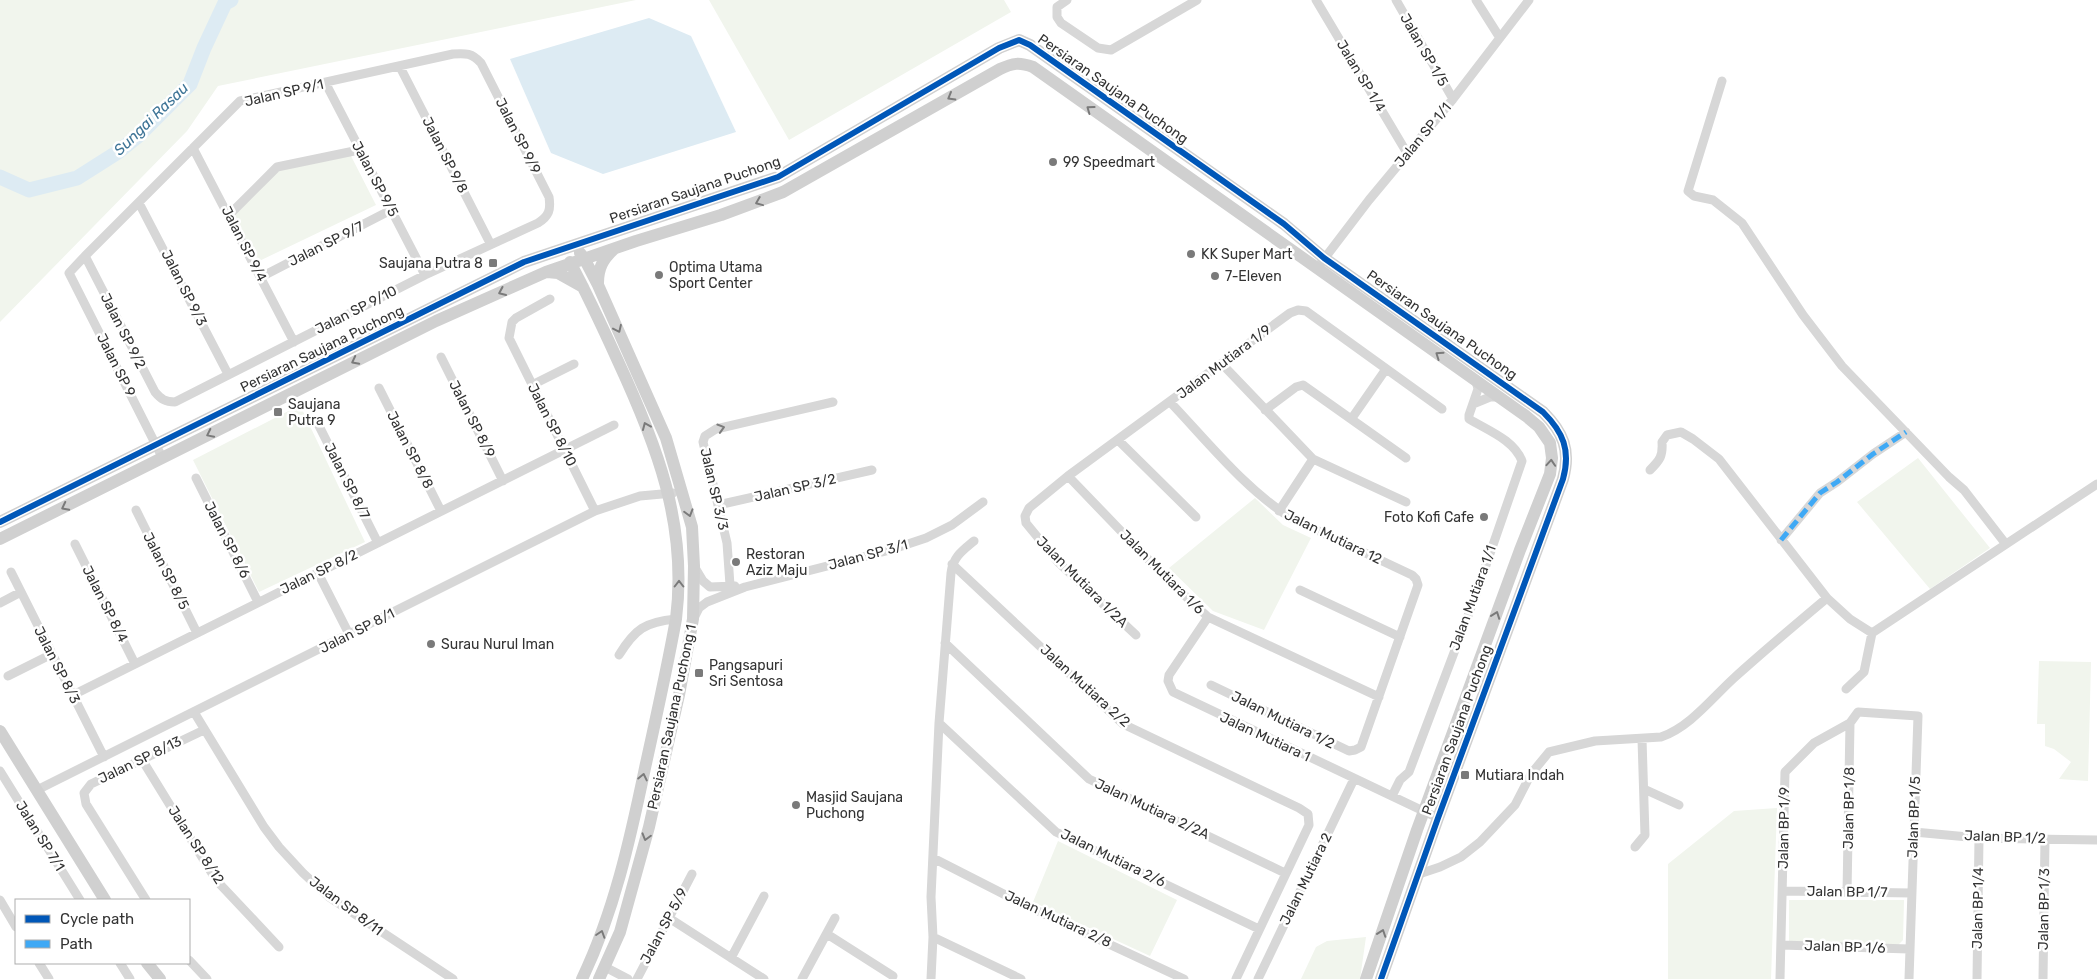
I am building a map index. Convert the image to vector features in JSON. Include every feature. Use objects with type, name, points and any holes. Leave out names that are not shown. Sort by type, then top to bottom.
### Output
[{"type":"street","points":[[1067,0],[1057,7],[1056,12],[1061,22],[1098,48],[1111,50],[1197,0]]},
{"type":"street","name":"Jalan SP 1/4","points":[[1316,0],[1407,153]]},
{"type":"street","name":"Jalan SP 1/5","points":[[1396,0],[1452,100]]},
{"type":"street","points":[[1476,0],[1500,38]]},
{"type":"street","name":"Jalan SP 1/1","points":[[1317,270],[1324,258],[1407,153],[1452,100],[1529,0]]},
{"type":"street","name":"Persiaran Saujana Puchong","points":[[0,522],[524,262],[778,177],[999,48],[1019,40],[1037,50],[1276,219],[1324,258],[1543,412],[1554,424],[1567,453],[1567,466],[1563,479],[1438,818],[1381,979]]},
{"type":"street","name":"Jalan SP 9/1","points":[[69,273],[240,102],[453,54],[467,53],[474,56]]},
{"type":"street","name":"Jalan SP 9/9","points":[[474,56],[481,64],[549,197],[550,212],[545,218]]},
{"type":"street","name":"Persiaran Saujana Puchong","points":[[0,539],[436,321],[577,257],[614,249],[747,207],[803,182],[1000,69],[1020,62],[1033,67],[1476,381],[1539,427],[1550,443],[1552,458],[1550,474],[1424,811],[1366,979]]},
{"type":"street","name":"Jalan SP 9/8","points":[[400,67],[490,243]]},
{"type":"street","points":[[1722,81],[1688,191],[1694,196],[1713,200],[1742,223],[1818,337],[1842,366],[1964,490],[2005,544]]},
{"type":"street","name":"Jalan SP 9/5","points":[[326,84],[425,274]]},
{"type":"street","name":"Jalan SP 9/4","points":[[194,148],[294,342]]},
{"type":"street","points":[[229,214],[277,167],[359,150]]},
{"type":"street","points":[[778,177],[803,182],[802,173],[806,162]]},
{"type":"street","name":"Jalan SP 9/3","points":[[139,203],[228,374]]},
{"type":"street","name":"Jalan SP 9/7","points":[[261,277],[391,210]]},
{"type":"street","name":"Jalan SP 9/10","points":[[167,402],[175,402],[425,274],[545,218]]},
{"type":"street","points":[[562,248],[577,257],[591,238]]},
{"type":"street","points":[[598,285],[600,266],[614,249]]},
{"type":"street","name":"Jalan SP 9/2","points":[[85,256],[155,392],[167,402]]},
{"type":"street","name":"Persiaran Saujana Puchong 1","points":[[577,257],[598,285],[666,438],[692,527],[694,566],[693,619],[679,695],[649,827],[620,932],[602,973]]},
{"type":"street","name":"Persiaran Saujana Puchong 1","points":[[577,257],[583,287],[633,394],[653,443],[676,528],[680,564],[676,619],[633,824],[599,940],[582,979]]},
{"type":"street","points":[[546,272],[558,273],[583,287]]},
{"type":"street","name":"Jalan SP 9","points":[[69,273],[162,457]]},
{"type":"street","name":"Jalan SP 8/10","points":[[550,299],[516,318],[512,322],[509,338],[596,511]]},
{"type":"street","name":"Jalan Mutiara 1/9","points":[[1029,528],[1025,516],[1029,508],[1068,476],[1290,313],[1298,310],[1306,311],[1442,409]]},
{"type":"street","name":"Jalan SP 8/9","points":[[441,357],[503,481]]},
{"type":"street","points":[[532,385],[574,364]]},
{"type":"street","points":[[1222,364],[1313,458],[1406,502]]},
{"type":"street","points":[[1352,418],[1386,369]]},
{"type":"street","points":[[1473,404],[1478,389],[1476,381]]},
{"type":"street","points":[[1265,410],[1296,387],[1303,385],[1406,458]]},
{"type":"street","name":"Jalan SP 8/8","points":[[379,388],[441,511]]},
{"type":"street","points":[[1473,404],[1490,397],[1498,397]]},
{"type":"street","name":"Jalan SP 3/3","points":[[730,585],[727,543],[703,442],[704,436],[716,428],[833,402]]},
{"type":"street","name":"Jalan Mutiara 12","points":[[1170,402],[1253,490],[1279,511],[1412,575],[1416,579],[1418,585],[1400,637]]},
{"type":"street","name":"Jalan Mutiara 1/1","points":[[1392,796],[1400,780],[1409,772],[1475,597],[1522,461],[1518,451],[1510,443],[1469,420],[1473,404]]},
{"type":"street","name":"Jalan SP 8/7","points":[[316,420],[378,543]]},
{"type":"street","name":"Jalan SP 8/2","points":[[73,695],[614,425]]},
{"type":"street","points":[[1650,470],[1661,459],[1663,453],[1662,442],[1667,435],[1681,432],[1693,439],[1719,460],[1827,598],[1850,619],[1872,633]]},
{"type":"street","points":[[1781,540],[1820,493],[1906,432]]},
{"type":"street","points":[[1118,440],[1196,517]]},
{"type":"street","points":[[1279,511],[1313,458]]},
{"type":"street","name":"Jalan SP 3/2","points":[[718,505],[872,470]]},
{"type":"street","name":"Jalan Mutiara 1/6","points":[[1068,476],[1169,581],[1208,617],[1379,697]]},
{"type":"street","name":"Jalan SP 8/6","points":[[196,478],[258,602]]},
{"type":"street","points":[[1846,689],[1864,672],[1872,633],[2097,484]]},
{"type":"street","name":"Jalan SP 8/1","points":[[37,790],[596,511],[640,496],[682,492]]},
{"type":"street","name":"Jalan SP 3/1","points":[[693,619],[699,608],[707,602],[745,587],[890,550],[926,538],[952,525],[983,502]]},
{"type":"street","name":"Jalan SP 8/5","points":[[136,510],[197,633]]},
{"type":"street","name":"Jalan Mutiara 1/2A","points":[[1029,528],[1058,562],[1136,635]]},
{"type":"street","points":[[931,979],[933,937],[932,858],[939,723],[952,564],[958,554],[974,541]]},
{"type":"street","name":"Jalan SP 8/4","points":[[75,544],[135,664]]},
{"type":"street","name":"Jalan Mutiara 2/2","points":[[952,564],[1123,724],[1308,814],[1309,825],[1285,873]]},
{"type":"street","name":"Jalan SP 3/1","points":[[694,566],[703,581],[710,586],[730,585],[745,587]]},
{"type":"street","name":"Jalan SP 8/3","points":[[11,572],[104,757]]},
{"type":"street","points":[[318,573],[349,634]]},
{"type":"street","points":[[1300,590],[1400,637],[1379,697]]},
{"type":"street","points":[[0,603],[21,592]]},
{"type":"street","points":[[1419,874],[1461,857],[1480,842],[1515,805],[1531,774],[1549,752],[1595,741],[1642,739],[1671,734],[1683,726],[1734,678],[1827,598]]},
{"type":"street","name":"Jalan Mutiara 1","points":[[1208,617],[1170,675],[1168,681],[1173,692],[1438,818]]},
{"type":"street","points":[[619,655],[628,642],[645,626],[655,621],[676,619]]},
{"type":"street","name":"Jalan Mutiara 2/2A","points":[[945,643],[1088,779],[1285,873]]},
{"type":"street","points":[[8,676],[52,654]]},
{"type":"street","name":"Jalan Mutiara 1/2","points":[[1211,685],[1349,751],[1361,747],[1379,697]]},
{"type":"street","name":"Jalan SP 8/11","points":[[194,712],[264,827],[302,873],[329,897],[453,979]]},
{"type":"street","name":"Jalan BP 1/9","points":[[1780,979],[1786,772],[1814,743],[1850,723],[1858,712]]},
{"type":"street","name":"Jalan BP 1/5","points":[[1858,712],[1918,716],[1909,979]]},
{"type":"street","name":"Jalan Mutiara 2/6","points":[[939,723],[1056,832],[1259,929]]},
{"type":"street","name":"Jalan BP 1/8","points":[[1847,893],[1850,723]]},
{"type":"street","name":"Jalan SP 8/13","points":[[145,899],[84,799],[84,793],[91,784],[204,730]]},
{"type":"street","points":[[0,731],[104,899]]},
{"type":"street","points":[[1635,847],[1645,835],[1642,739]]},
{"type":"street","name":"Jalan SP 8/12","points":[[142,758],[216,880],[279,947]]},
{"type":"street","name":"Jalan SP 7/1","points":[[0,772],[79,899]]},
{"type":"street","name":"Jalan Mutiara 2","points":[[1258,979],[1354,778]]},
{"type":"street","points":[[1644,789],[1679,805]]},
{"type":"street","name":"Jalan BP 1/2","points":[[1914,832],[1979,838],[2097,840]]},
{"type":"street","name":"Jalan BP 1/4","points":[[1977,979],[1979,838]]},
{"type":"street","name":"Jalan BP 1/3","points":[[2043,979],[2046,839]]},
{"type":"street","name":"Jalan Mutiara 2/8","points":[[932,858],[1025,905],[1184,979]]},
{"type":"street","points":[[1236,979],[1285,873]]},
{"type":"street","name":"Jalan SP 5/9","points":[[637,979],[692,874]]},
{"type":"street","name":"Jalan BP 1/7","points":[[1783,890],[1911,893]]},
{"type":"street","points":[[731,958],[764,896]]},
{"type":"street","points":[[0,900],[15,924]]},
{"type":"street","points":[[669,918],[764,979]]},
{"type":"street","points":[[802,979],[835,918]]},
{"type":"street","points":[[827,934],[893,976]]},
{"type":"street","points":[[933,937],[1021,979]]},
{"type":"street","name":"Jalan BP 1/6","points":[[1781,945],[1910,949]]},
{"type":"street","points":[[190,961],[207,979]]},
{"type":"street","points":[[40,964],[49,979]]},
{"type":"street","points":[[121,964],[130,979]]},
{"type":"street","points":[[148,964],[156,978]]},
{"type":"street","points":[[602,973],[628,979]]},
{"type":"shaded area","points":[[0,0],[636,0],[218,86],[187,131],[0,322]]},
{"type":"shaded area","points":[[709,0],[1004,0],[1011,12],[789,140]]},
{"type":"shaded area","points":[[649,18],[691,36],[736,132],[603,174],[551,153],[510,59]]},
{"type":"shaded area","points":[[350,154],[376,205],[255,263],[232,215],[276,171]]},
{"type":"shaded area","points":[[300,405],[365,542],[259,592],[193,460]]},
{"type":"shaded area","points":[[1918,458],[1990,548],[1930,589],[1857,502]]},
{"type":"shaded area","points":[[1255,498],[1283,525],[1311,538],[1264,630],[1213,611],[1169,568]]},
{"type":"shaded area","points":[[2039,661],[2091,662],[2088,781],[2059,779],[2071,762],[2054,749],[2045,746],[2045,724],[2037,724]]},
{"type":"shaded area","points":[[1777,808],[1771,979],[1668,979],[1668,864],[1734,811]]},
{"type":"shaded area","points":[[1058,841],[1177,900],[1150,956],[1033,902]]},
{"type":"shaded area","points":[[1789,900],[1904,900],[1903,940],[1896,947],[1789,943]]},
{"type":"shaded area","points":[[1366,937],[1360,979],[1301,979],[1316,947],[1327,941]]},
{"type":"waterway","name":"Sungai Rasau","points":[[0,177],[29,190],[77,178],[118,152],[138,136],[190,84],[225,3],[231,0]]},
{"type":"marked path","points":[[1781,540],[1820,493],[1906,432]]},
{"type":"cycle path","points":[[0,522],[524,262],[778,177],[999,48],[1019,40],[1030,45],[1284,224],[1324,258],[1543,412],[1556,427],[1564,442],[1566,459],[1563,479],[1438,818],[1381,979]]},
{"type":"place","name":"99 Speedmart","points":[[1053,162]]},
{"type":"place","name":"KK Super Mart","points":[[1191,254]]},
{"type":"place","name":"Saujana Putra 8","points":[[493,263]]},
{"type":"place","name":"Optima Utama Sport Center","points":[[659,275]]},
{"type":"place","name":"7-Eleven","points":[[1215,276]]},
{"type":"place","name":"Saujana Putra 9","points":[[278,412]]},
{"type":"place","name":"Foto Kofi Cafe","points":[[1484,517]]},
{"type":"place","name":"Restoran Aziz Maju","points":[[736,562]]},
{"type":"place","name":"Surau Nurul Iman","points":[[431,644]]},
{"type":"place","name":"Pangsapuri Sri Sentosa","points":[[699,673]]},
{"type":"place","name":"Mutiara Indah","points":[[1465,775]]},
{"type":"place","name":"Masjid Saujana Puchong","points":[[796,805]]}]
